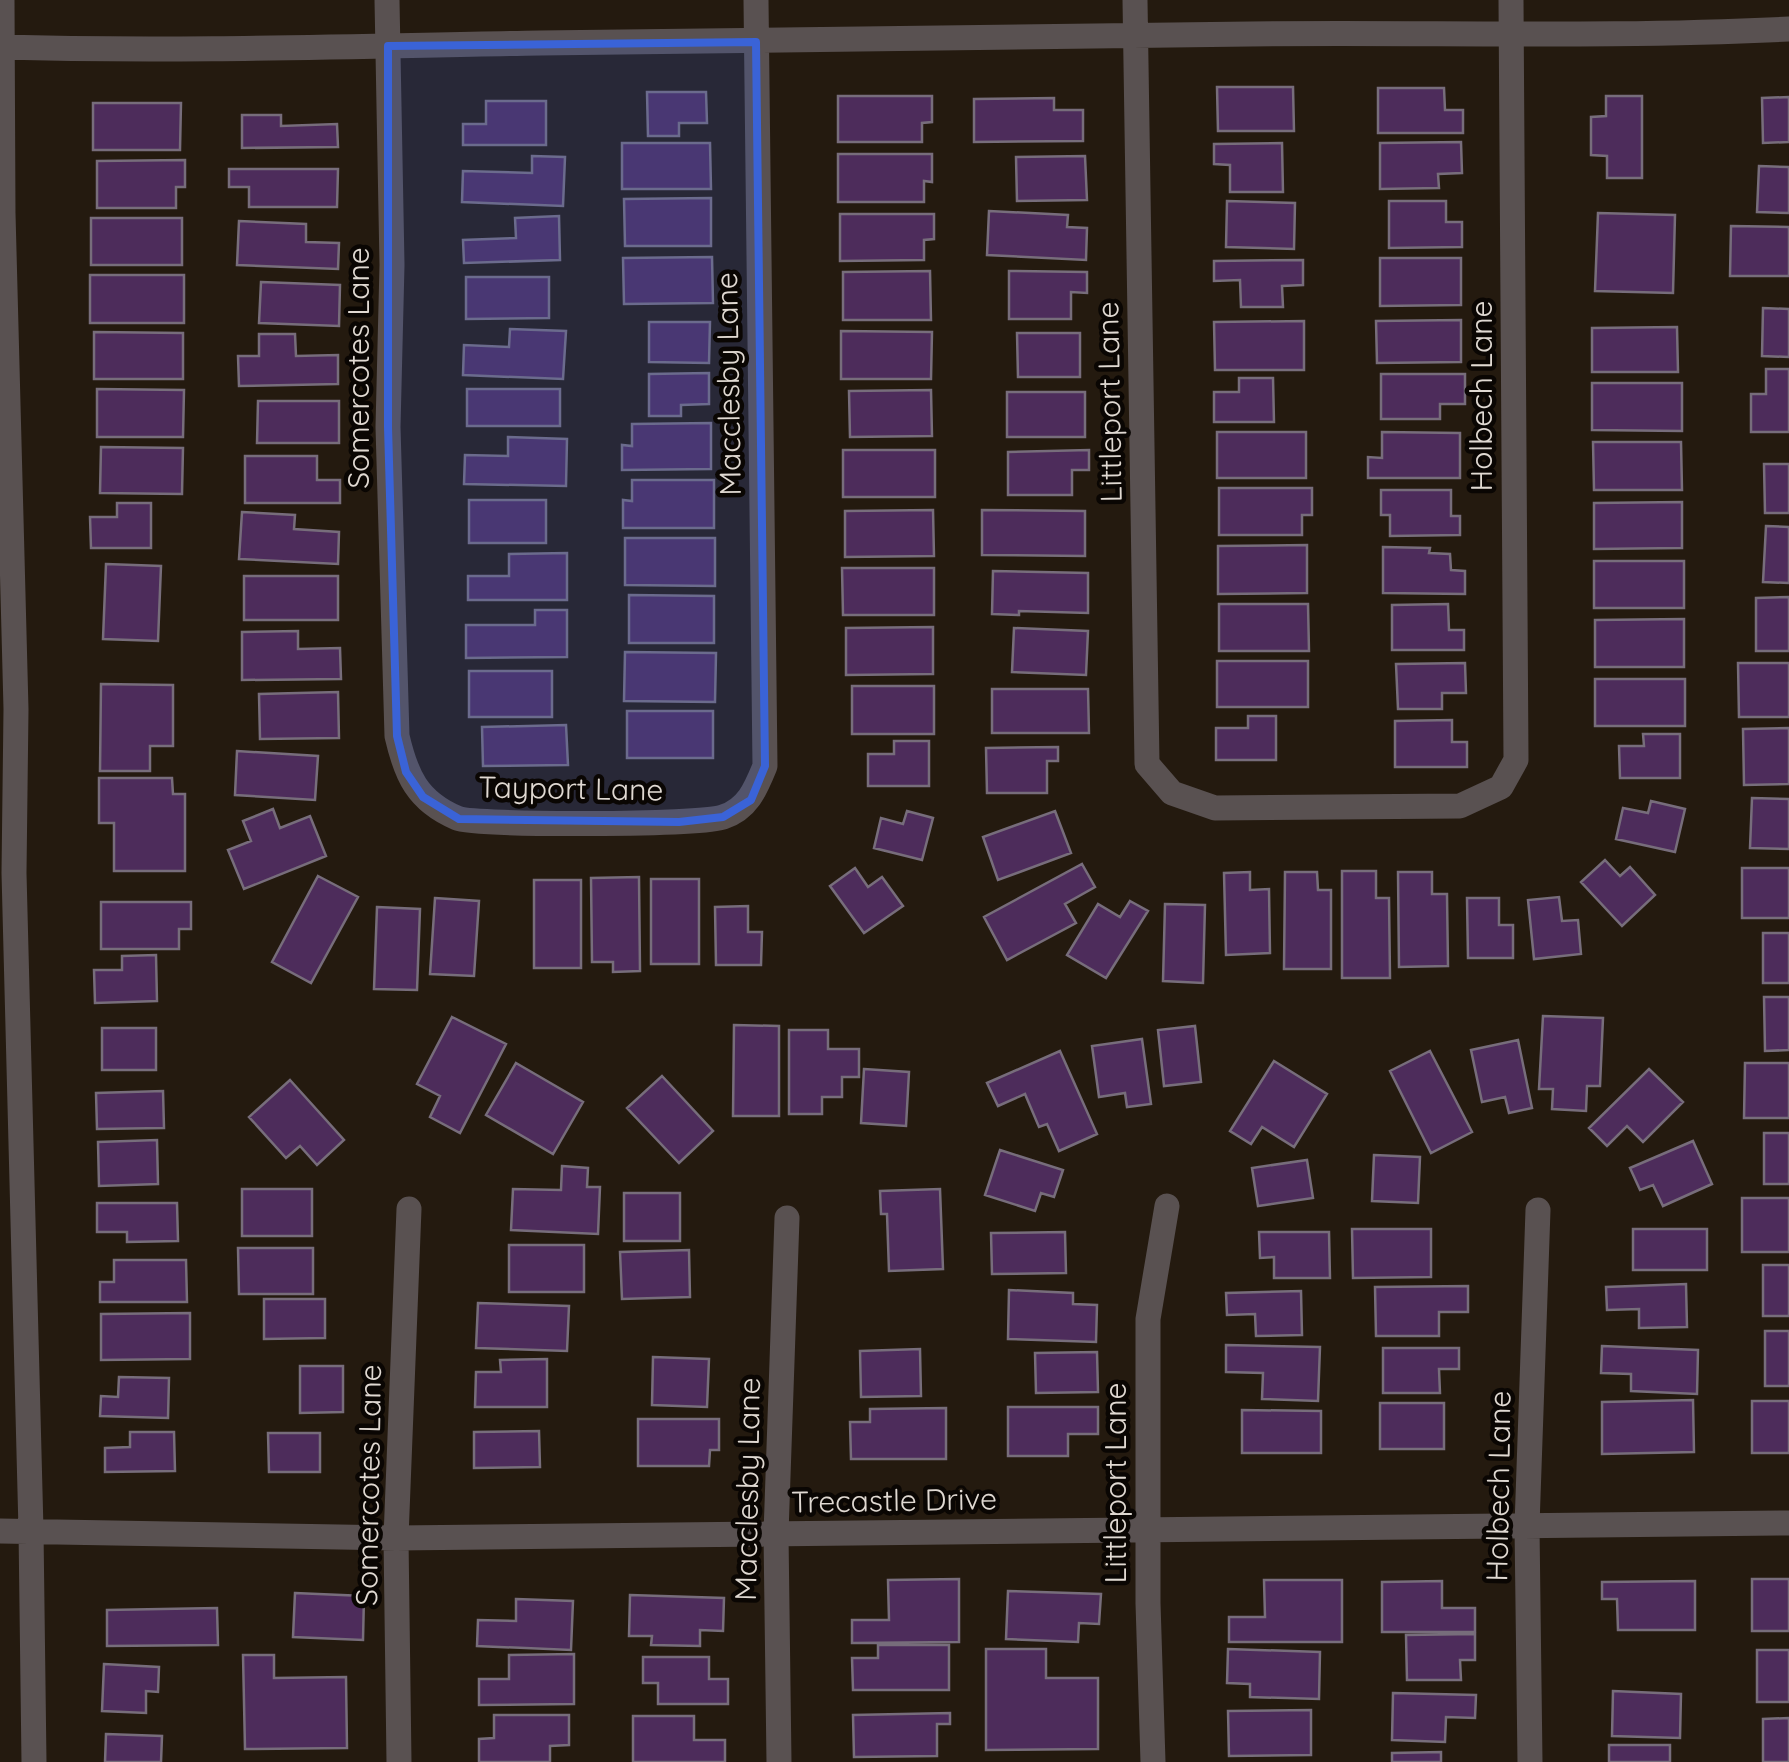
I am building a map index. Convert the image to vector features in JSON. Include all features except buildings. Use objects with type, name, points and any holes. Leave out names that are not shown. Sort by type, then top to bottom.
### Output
[{"type":"street","points":[[2,0],[3,213],[16,709],[14,873],[32,1530],[34,1762]]},
{"type":"street","name":"Somercotes Lane","points":[[386,0],[392,265],[388,427],[397,736]]},
{"type":"street","name":"Macclesby Lane","points":[[756,0],[765,766]]},
{"type":"street","name":"Littleport Lane","points":[[1135,0],[1147,764],[1172,794]]},
{"type":"street","name":"Holbech Lane","points":[[1172,794],[1215,808],[1460,806],[1501,787],[1516,760],[1512,0]]},
{"type":"street","points":[[2,47],[1650,36],[1789,29]]},
{"type":"street","name":"Tayport Lane","points":[[397,736],[406,772],[424,797],[459,819],[678,822],[724,817],[751,800],[765,766]]},
{"type":"street","name":"Littleport Lane","points":[[1152,1762],[1148,1318],[1167,1206]]},
{"type":"street","name":"Somercotes Lane","points":[[398,1762],[396,1538],[408,1209]]},
{"type":"street","name":"Holbech Lane","points":[[1530,1762],[1527,1526],[1538,1210]]},
{"type":"street","name":"Macclesby Lane","points":[[779,1762],[776,1534],[787,1218]]},
{"type":"street","name":"Trecastle Drive","points":[[0,1531],[396,1538],[1789,1523]]},
{"type":"highlighted area","points":[[756,42],[765,766],[751,800],[723,817],[679,822],[459,819],[423,797],[406,772],[397,736],[388,427],[388,46]]}]
